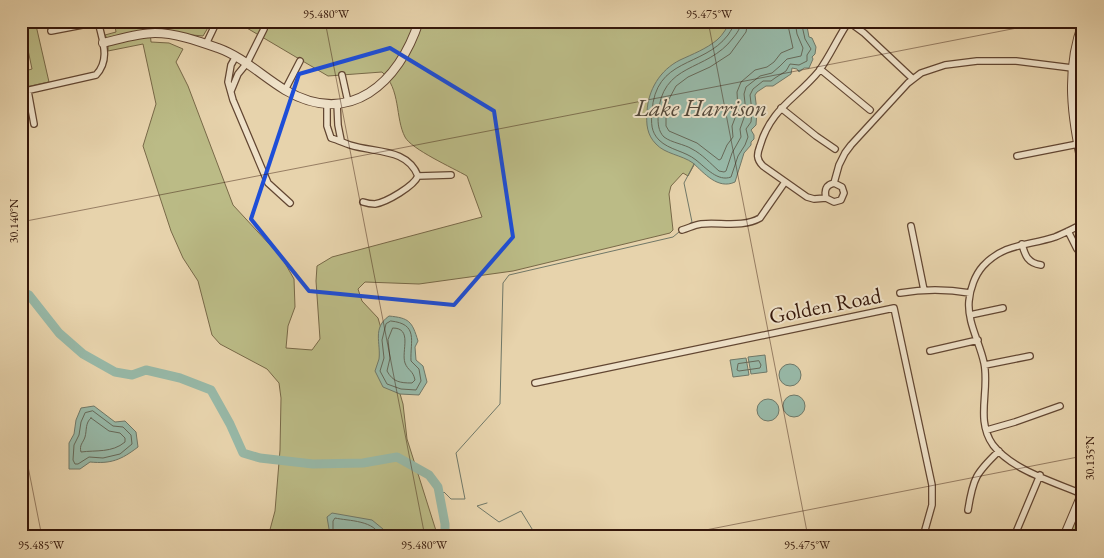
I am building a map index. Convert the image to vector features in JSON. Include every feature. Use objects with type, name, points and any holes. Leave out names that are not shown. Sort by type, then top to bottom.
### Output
[{"type":"street","points":[[206,44],[217,21]]},
{"type":"street","points":[[103,43],[154,33],[189,38],[236,56],[285,90],[309,100],[326,104],[348,102],[365,95],[388,78],[406,52],[418,21]]},
{"type":"street","points":[[834,183],[842,187],[843,197],[834,202],[826,198],[814,199],[807,197],[758,162],[757,156],[764,130],[771,118],[820,69],[849,21],[913,78]]},
{"type":"street","points":[[860,29],[864,21]]},
{"type":"street","points":[[34,124],[24,91],[96,75],[102,69],[105,56],[98,22],[51,31]]},
{"type":"street","points":[[1083,23],[1077,39],[1072,68],[1072,106],[1083,167]]},
{"type":"street","points":[[230,91],[264,29]]},
{"type":"street","points":[[236,56],[229,72],[228,82],[230,91],[264,174],[274,189],[290,203]]},
{"type":"street","points":[[285,90],[300,61]]},
{"type":"street","points":[[826,198],[826,187],[834,183],[845,153],[913,78],[945,65],[977,61],[1016,61],[1072,68]]},
{"type":"street","points":[[820,69],[870,110]]},
{"type":"street","points":[[342,75],[348,102]]},
{"type":"street","points":[[337,103],[341,140]]},
{"type":"street","points":[[326,104],[327,126],[332,138],[350,145],[398,154],[411,163],[418,176],[416,182],[404,190],[375,204],[363,202]]},
{"type":"street","points":[[781,108],[835,149]]},
{"type":"street","points":[[1017,156],[1078,144]]},
{"type":"street","points":[[418,176],[451,175]]},
{"type":"street","points":[[682,230],[702,224],[746,223],[754,221],[760,218],[785,182]]},
{"type":"street","points":[[1064,537],[1082,493],[1022,467],[999,451],[990,439],[984,412],[985,365],[970,315],[970,293],[982,267],[1003,250],[1048,239],[1083,224]]},
{"type":"street","points":[[911,226],[924,290]]},
{"type":"street","points":[[1068,231],[1077,249]]},
{"type":"street","points":[[1022,244],[1028,260],[1034,264],[1041,265]]},
{"type":"street","points":[[900,293],[938,289],[970,293]]},
{"type":"street","name":"Golden Road","points":[[535,383],[894,308],[932,485],[932,505],[923,537]]},
{"type":"street","points":[[970,315],[1003,308]]},
{"type":"street","points":[[930,351],[978,340]]},
{"type":"street","points":[[985,365],[1030,356]]},
{"type":"street","points":[[987,430],[1060,406]]},
{"type":"street","points":[[968,510],[976,476],[982,467],[999,451]]},
{"type":"street","points":[[1014,537],[1040,475]]},
{"type":"highlighted area","points":[[390,48],[494,111],[513,237],[454,305],[309,291],[251,219],[299,74]]},
{"type":"green space","points":[[22,21],[35,21],[49,82],[21,88],[21,72],[32,69]]},
{"type":"green space","points":[[114,21],[212,21],[203,36],[150,31],[151,42],[169,43],[183,49],[176,62],[188,86],[233,205],[282,258],[294,279],[295,307],[288,326],[286,348],[312,350],[320,339],[316,281],[317,266],[332,257],[482,217],[467,176],[424,153],[405,137],[395,95],[388,79],[382,72],[328,76],[235,21],[772,21],[688,176],[683,173],[671,186],[669,194],[673,230],[670,233],[513,271],[419,284],[365,282],[358,289],[362,301],[378,318],[403,404],[407,439],[438,537],[268,537],[275,511],[280,450],[281,398],[279,383],[267,369],[220,344],[212,335],[198,281],[183,258],[171,231],[143,146],[156,104],[143,44],[108,51],[109,41],[105,35],[116,32]]},
{"type":"green space","points":[[1083,502],[1083,537],[1068,537]]},
{"type":"water","name":"Lake Harrison","points":[[731,21],[806,21],[809,37],[812,38],[816,47],[809,68],[804,68],[799,72],[797,69],[792,68],[791,74],[773,86],[766,86],[757,92],[755,95],[756,125],[751,130],[754,139],[744,153],[735,182],[723,184],[707,176],[689,160],[669,152],[653,141],[647,125],[647,116],[650,96],[661,75],[673,64],[704,49],[717,40]]},
{"type":"water","points":[[389,316],[401,318],[409,322],[416,334],[418,341],[415,347],[416,360],[423,366],[427,382],[419,395],[400,394],[383,387],[375,371],[379,359],[379,331]]},
{"type":"water","points":[[765,355],[767,372],[751,374],[748,357]]},
{"type":"water","points":[[746,358],[749,375],[733,377],[730,360]]},
{"type":"water","points":[[790,364],[798,367],[801,375],[798,383],[790,386],[782,383],[779,375],[782,367]]},
{"type":"water","points":[[794,395],[802,398],[805,406],[802,414],[794,417],[786,414],[783,406],[786,398]]},
{"type":"water","points":[[768,399],[776,402],[779,410],[776,418],[768,421],[760,418],[757,410],[760,402]]},
{"type":"water","points":[[94,406],[115,422],[125,421],[136,432],[138,447],[115,460],[90,462],[80,469],[69,469],[69,443],[74,434],[76,420],[81,408]]},
{"type":"water","points":[[332,513],[372,520],[383,529],[385,537],[328,537],[327,517]]},
{"type":"waterway","points":[[688,225],[692,222],[684,183],[694,164]]},
{"type":"waterway","points":[[440,496],[444,492],[451,499],[465,499],[456,453],[500,404],[503,283],[509,275],[673,237],[679,232]]},
{"type":"waterway","points":[[21,291],[29,295],[59,333],[83,354],[115,372],[132,375],[146,370],[180,378],[211,390],[230,424],[243,453],[260,458],[313,464],[363,463],[397,457],[429,475],[438,487],[445,524],[445,537]]},
{"type":"waterway","points":[[487,503],[477,506],[499,522],[521,511],[537,537]]}]
